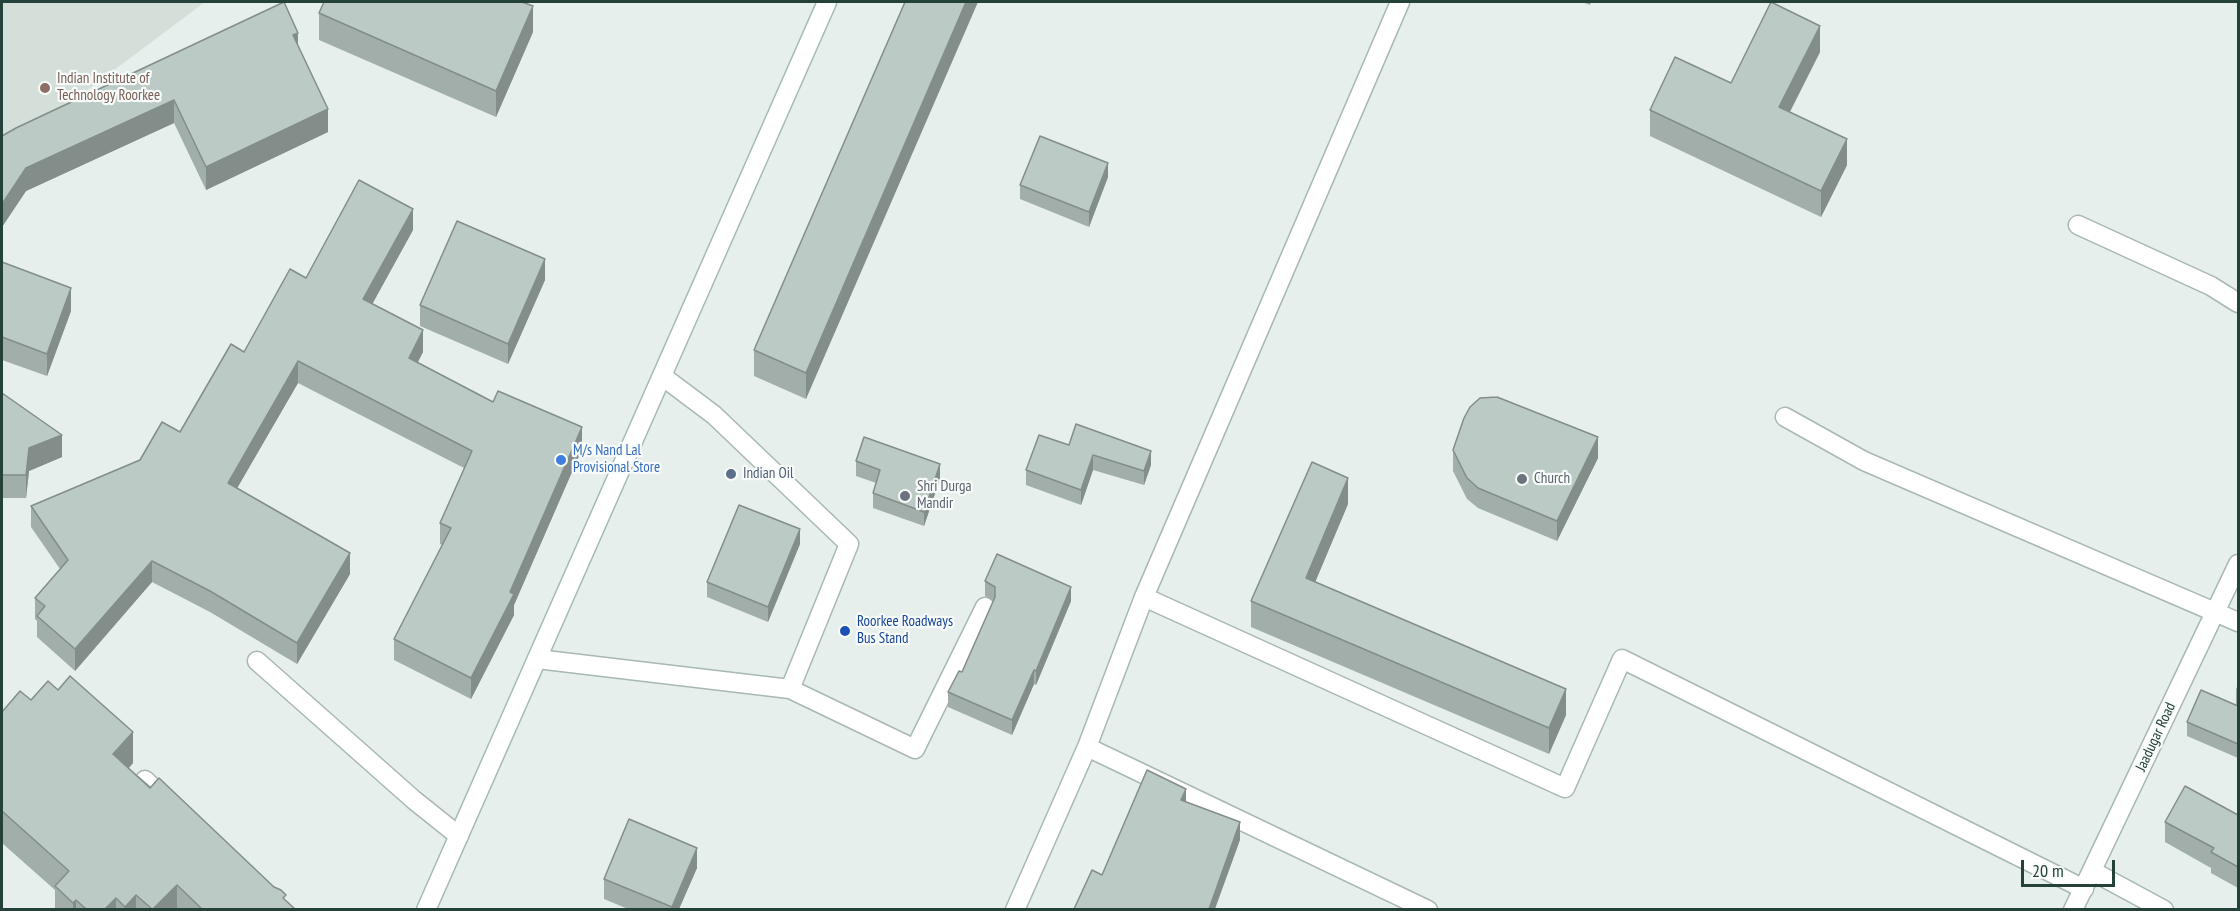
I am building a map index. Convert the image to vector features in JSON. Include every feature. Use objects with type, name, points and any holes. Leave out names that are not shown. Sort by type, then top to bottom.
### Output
[{"type":"street","points":[[426,909],[827,2]]},
{"type":"street","points":[[1015,909],[1087,747],[1144,597],[1400,2]]},
{"type":"street","points":[[2078,225],[2211,286],[2238,303]]},
{"type":"street","points":[[662,376],[714,415],[849,544],[790,689]]},
{"type":"street","points":[[1785,417],[1864,461],[2238,622]]},
{"type":"street","name":"Jaadugar Road","points":[[2073,909],[2238,564]]},
{"type":"street","points":[[1144,597],[1565,788],[1622,659],[2084,889]]},
{"type":"street","points":[[537,659],[790,689],[915,748],[985,607]]},
{"type":"street","points":[[257,661],[459,836]]},
{"type":"street","points":[[1087,747],[1428,909]]},
{"type":"street","points":[[145,780],[179,812]]},
{"type":"street","points":[[2092,871],[2164,909]]},
{"type":"shaded area","name":"Indian Institute of Technology Roorkee","points":[[2,2],[205,2],[2,154]]},
{"type":"building","points":[[284,2],[298,33],[293,35],[328,109],[206,167],[174,100],[26,168],[2,204],[2,136]]},
{"type":"building","points":[[324,2],[522,2],[533,6],[496,91],[319,13]]},
{"type":"building","points":[[905,2],[966,2],[806,373],[754,350]]},
{"type":"building","points":[[1771,2],[1820,26],[1779,107],[1847,139],[1821,191],[1650,110],[1675,57],[1731,83]]},
{"type":"building","points":[[1040,136],[1108,163],[1089,212],[1020,185]]},
{"type":"building","points":[[359,180],[413,209],[363,299],[423,330],[409,358],[493,402],[498,391],[582,427],[510,592],[514,594],[471,678],[394,639],[451,528],[440,523],[472,451],[298,361],[228,483],[350,553],[297,643],[210,591],[152,561],[75,649],[37,616],[45,606],[35,598],[68,560],[31,506],[140,460],[162,422],[180,432],[231,344],[244,352],[290,269],[306,278]]},
{"type":"building","points":[[457,221],[545,259],[508,344],[420,305]]},
{"type":"building","points":[[2,262],[71,288],[47,354],[2,337]]},
{"type":"building","points":[[2,393],[62,435],[29,448],[26,475],[2,475]]},
{"type":"building","name":"Church","points":[[1497,397],[1598,437],[1557,521],[1478,488],[1467,478],[1453,450],[1470,407],[1480,398]]},
{"type":"building","points":[[1076,424],[1151,451],[1144,471],[1093,455],[1081,490],[1026,470],[1039,435],[1069,445]]},
{"type":"building","name":"Shri Durga Mandir","points":[[864,437],[940,464],[924,512],[873,493],[880,470],[856,461]]},
{"type":"building","points":[[1312,462],[1348,478],[1306,578],[1566,689],[1549,728],[1251,601]]},
{"type":"building","points":[[739,505],[800,529],[768,607],[707,582]]},
{"type":"building","points":[[997,554],[1071,587],[1036,671],[1034,670],[1012,720],[948,692],[959,671],[962,672],[995,597],[995,587],[985,581]]},
{"type":"building","points":[[70,676],[133,732],[113,754],[150,788],[159,778],[274,887],[281,890],[286,895],[283,898],[295,909],[202,909],[177,885],[153,909],[136,895],[125,907],[116,898],[105,909],[86,909],[76,900],[73,903],[55,886],[69,871],[2,811],[2,712],[20,691],[31,700],[48,681],[58,690]]},
{"type":"building","points":[[2201,690],[2238,706],[2238,744],[2187,722]]},
{"type":"building","points":[[1147,770],[1186,789],[1181,800],[1240,822],[1209,909],[1074,909],[1092,870],[1102,875]]},
{"type":"building","points":[[2185,786],[2238,815],[2238,867],[2211,852],[2214,848],[2165,822]]},
{"type":"building","points":[[629,819],[697,848],[672,907],[604,879]]},
{"type":"place","name":"Indian Institute of Technology Roorkee","points":[[45,88]]},
{"type":"place","name":"M/s Nand Lal Provisional Store","points":[[561,460]]},
{"type":"place","name":"Indian Oil","points":[[731,474]]},
{"type":"place","name":"Church","points":[[1522,479]]},
{"type":"place","name":"Shri Durga Mandir","points":[[905,496]]},
{"type":"place","name":"Roorkee Roadways Bus Stand","points":[[845,631]]}]
